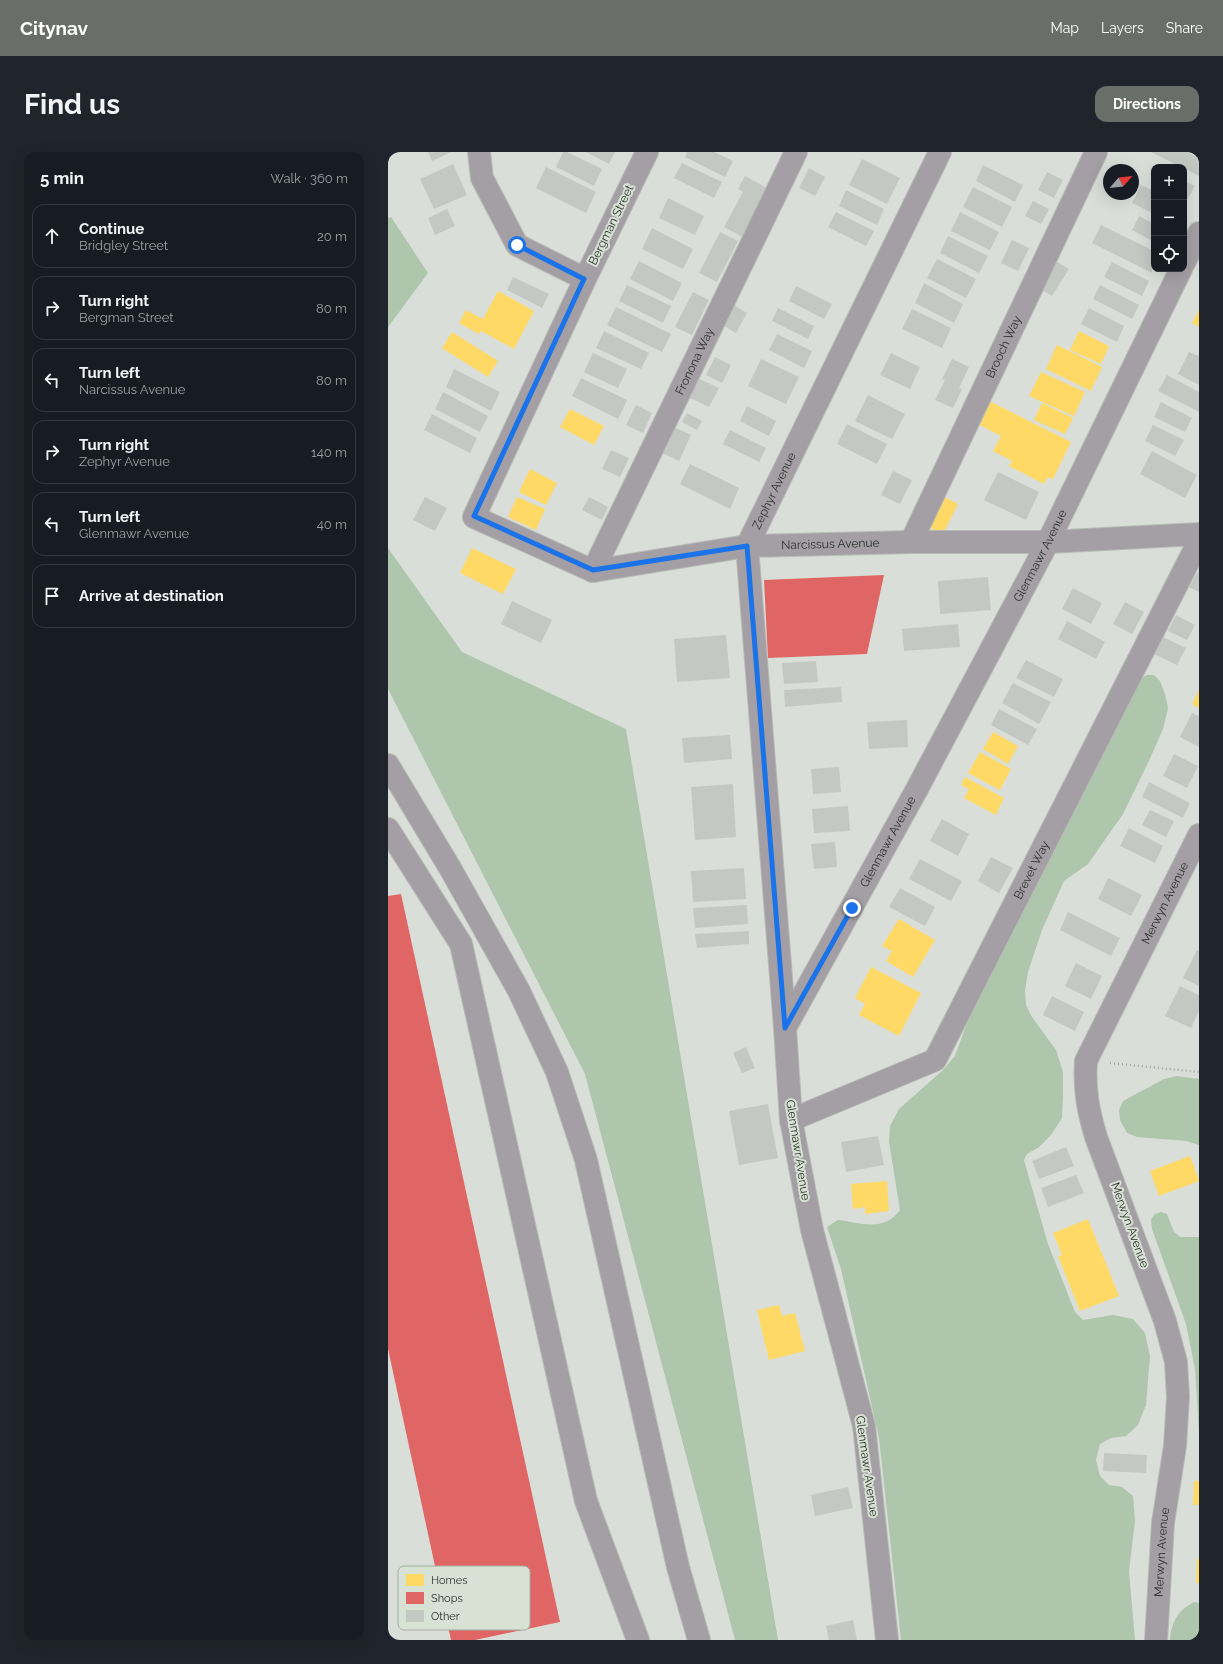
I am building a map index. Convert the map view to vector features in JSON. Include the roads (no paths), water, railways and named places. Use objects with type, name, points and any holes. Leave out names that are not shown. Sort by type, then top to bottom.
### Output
[{"type":"street","points":[[480,152],[482,178],[517,245],[584,279]]},
{"type":"street","name":"Bergman Street","points":[[593,570],[474,516],[584,279],[648,152]]},
{"type":"street","name":"Fronona Way","points":[[593,570],[796,152]]},
{"type":"street","name":"Zephyr Avenue","points":[[747,546],[940,152]]},
{"type":"street","name":"Brooch Way","points":[[911,542],[1096,152]]},
{"type":"street","points":[[1187,257],[1199,232]]},
{"type":"street","name":"Glenmawr Avenue","points":[[887,1640],[864,1426],[812,1230],[791,1120],[785,1028],[910,802],[1048,542],[1180,272]]},
{"type":"street","name":"Narcissus Avenue","points":[[593,570],[747,546],[911,542],[1048,542],[1199,534]]},
{"type":"street","name":"Brevet Way","points":[[791,1120],[935,1060],[1199,541]]},
{"type":"street","points":[[747,546],[785,1028]]},
{"type":"street","points":[[388,765],[450,868],[519,990],[557,1072],[586,1160],[678,1567],[700,1640]]},
{"type":"street","points":[[388,829],[461,944],[586,1501],[638,1640]]},
{"type":"street","name":"Merwyn Avenue","points":[[1156,1640],[1163,1523],[1175,1446],[1178,1397],[1176,1362],[1165,1321],[1096,1137],[1088,1111],[1084,1084],[1086,1061],[1199,835]]}]
